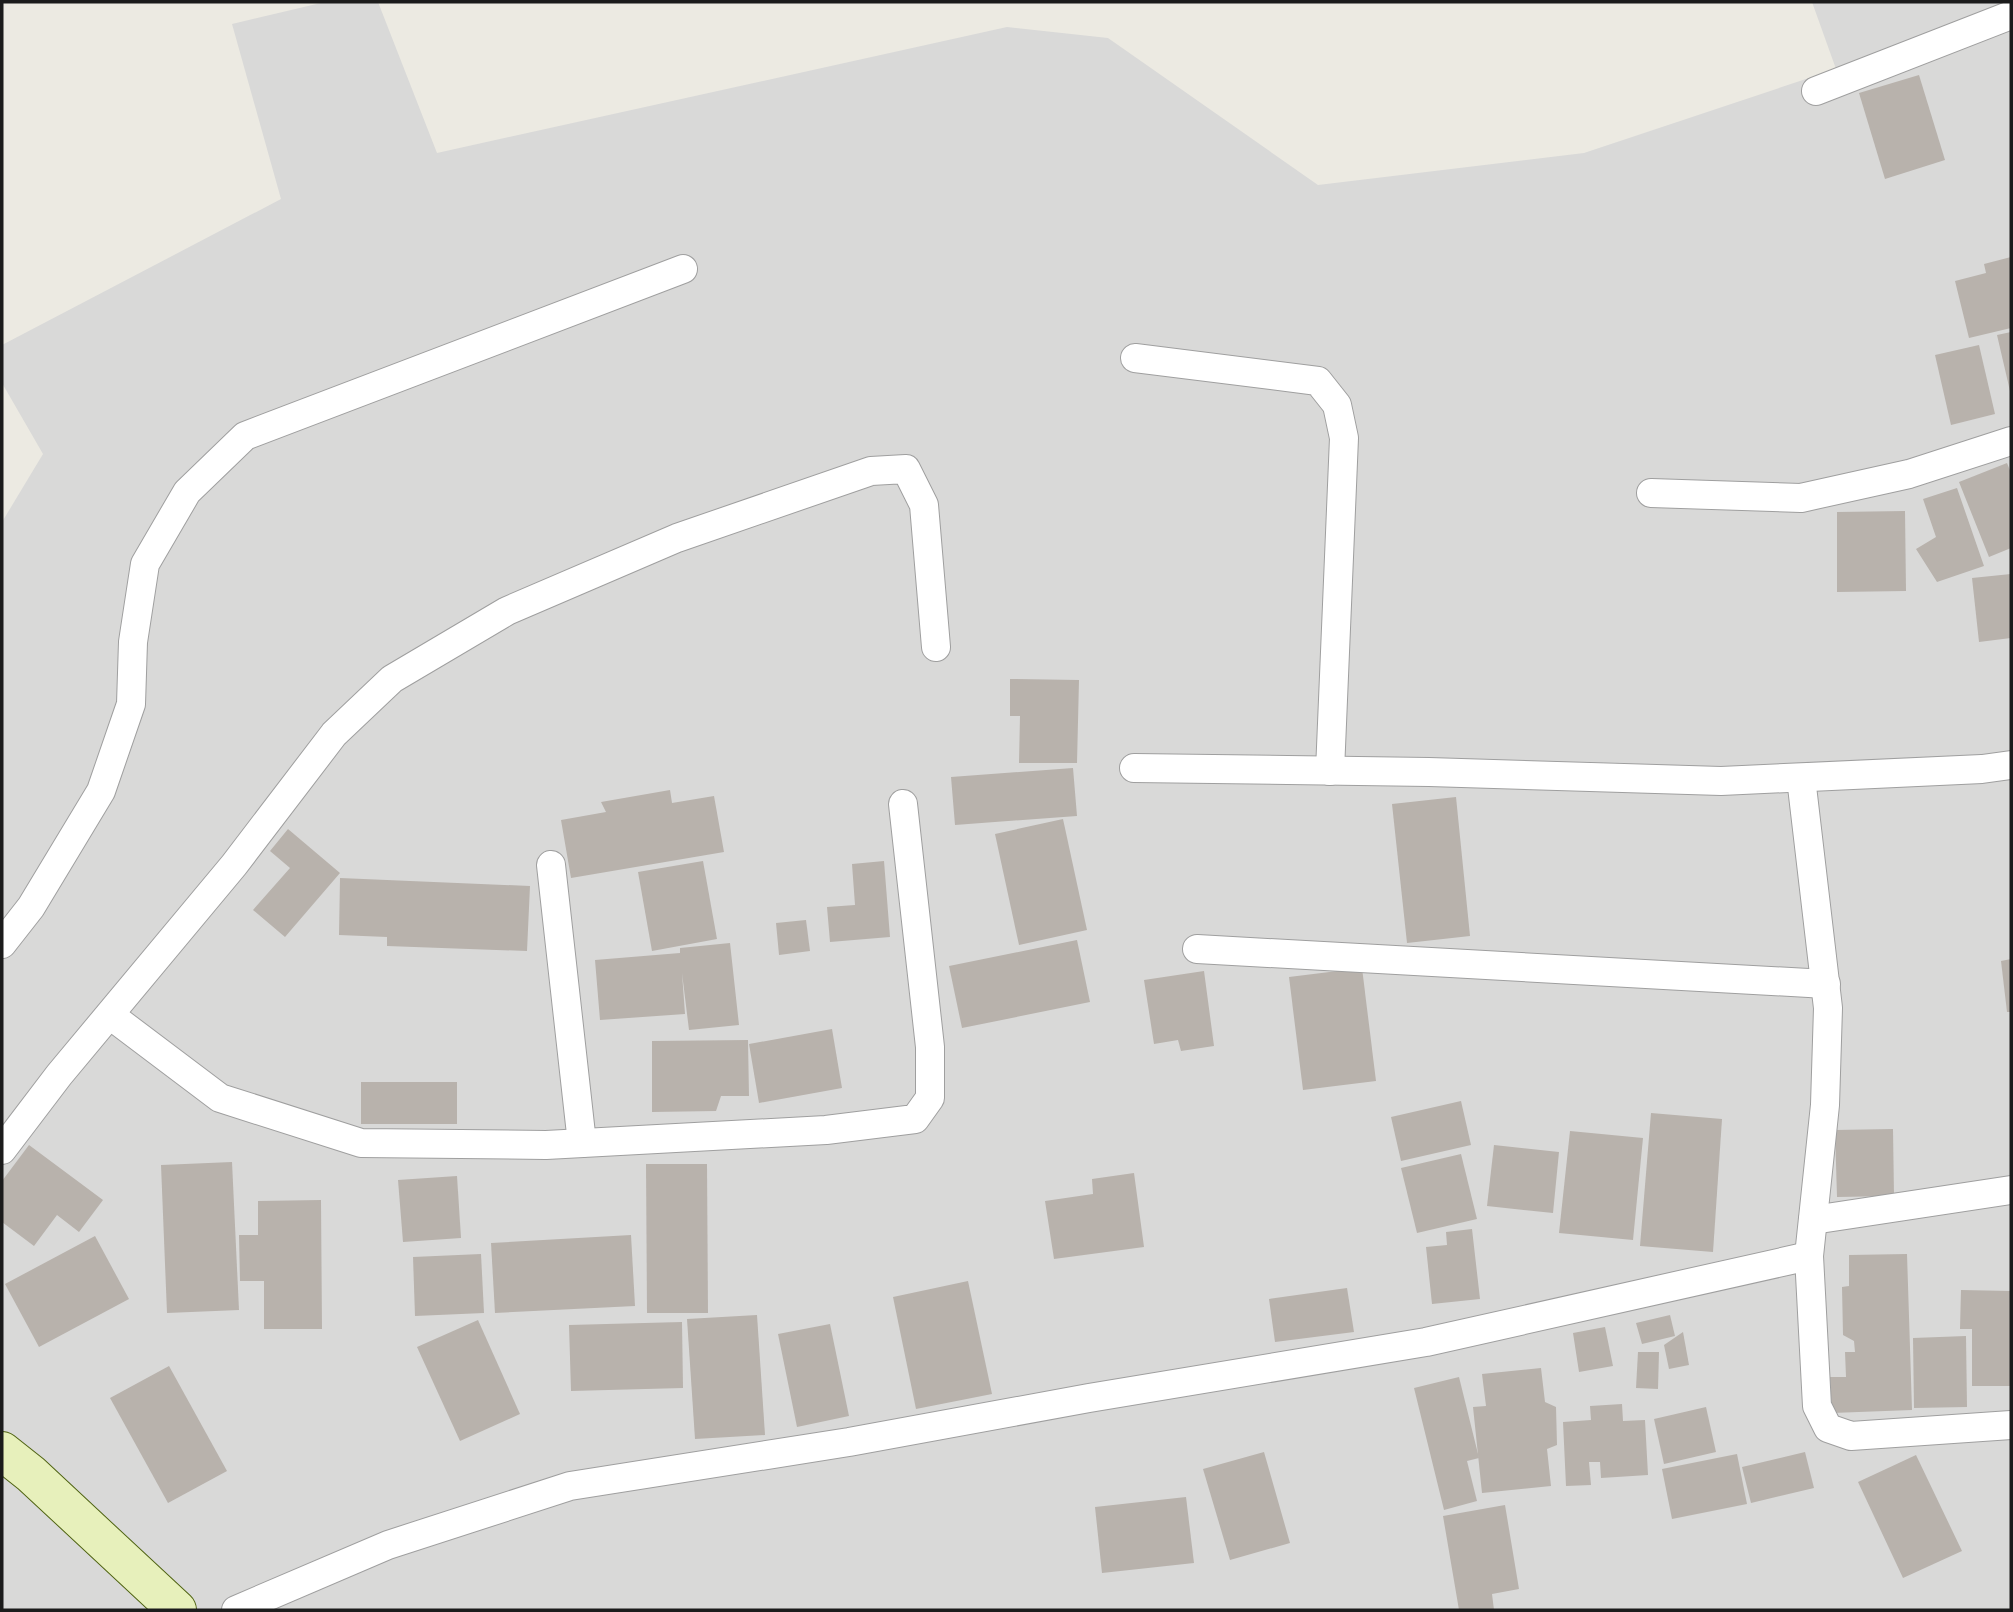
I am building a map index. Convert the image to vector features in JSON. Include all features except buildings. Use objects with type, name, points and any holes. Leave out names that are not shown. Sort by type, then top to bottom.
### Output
[{"type":"street","points":[[1816,90],[2011,15]]},
{"type":"street","points":[[2,944],[31,907],[101,791],[131,704],[133,642],[145,564],[187,492],[245,436],[683,269]]},
{"type":"street","points":[[1135,358],[1318,381],[1337,405],[1344,438],[1329,771]]},
{"type":"street","points":[[1651,493],[1801,498],[1909,474],[2011,440]]},
{"type":"street","points":[[2,1150],[234,865],[334,734],[392,679],[507,611],[677,538],[872,471],[906,469],[924,505],[936,647]]},
{"type":"street","points":[[1134,768],[1721,781],[2011,765]]},
{"type":"street","points":[[1801,778],[1828,1008],[1825,1105],[1809,1256],[1817,1406],[1828,1428],[1850,1436],[2011,1425]]},
{"type":"street","points":[[110,1015],[220,1098],[361,1143],[582,1143],[826,1130],[915,1119],[930,1098],[930,1047],[903,804]]},
{"type":"street","points":[[551,865],[582,1143]]},
{"type":"street","points":[[1197,949],[1826,984]]},
{"type":"street","points":[[1813,1220],[2011,1190]]},
{"type":"street","points":[[236,1610],[388,1545],[570,1486],[849,1442],[1089,1398],[1426,1342],[1809,1256]]},
{"type":"street","points":[[2,1451],[31,1474],[177,1610]]},
{"type":"shaded area","points":[[325,2],[378,2],[437,153],[1007,27],[1108,38],[1318,185],[1584,153],[1836,69],[1812,2],[2011,2],[2011,1610],[2,1610],[2,522],[43,454],[2,383],[2,345],[281,199],[232,24]]}]
